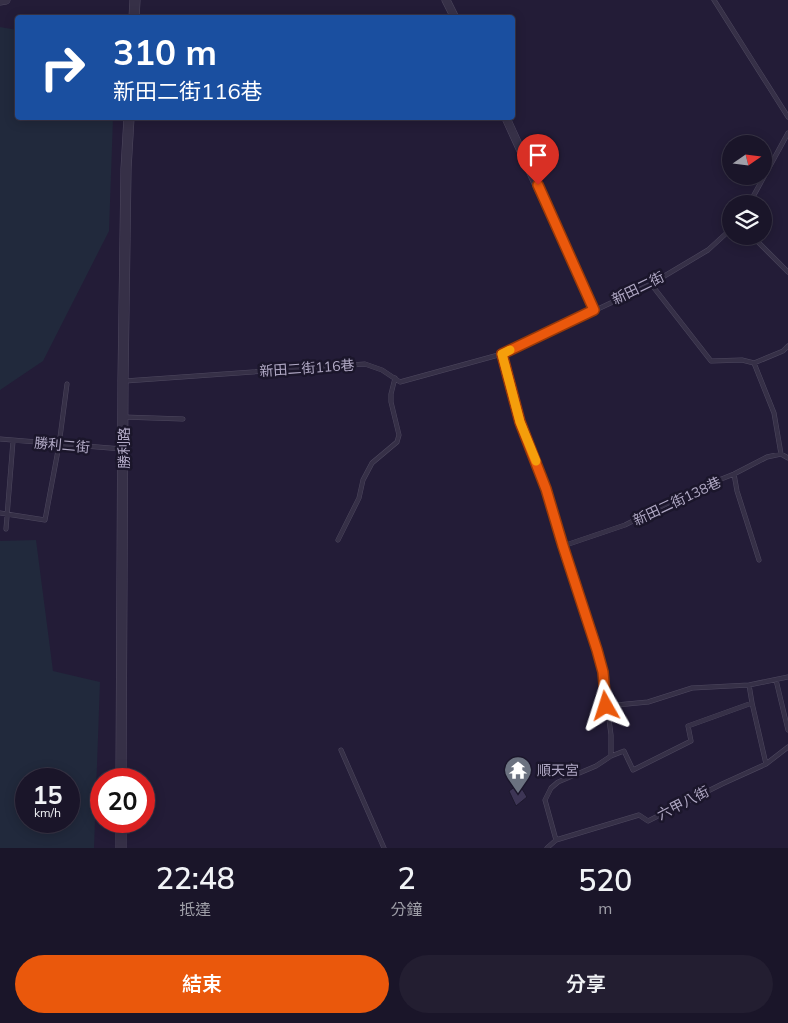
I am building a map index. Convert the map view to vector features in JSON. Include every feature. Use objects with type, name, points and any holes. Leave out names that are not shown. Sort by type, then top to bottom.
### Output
[{"type":"street","points":[[0,1],[6,0]]},
{"type":"street","points":[[134,15],[135,0]]},
{"type":"street","points":[[446,0],[454,15]]},
{"type":"street","name":"勝利路","points":[[121,768],[123,381],[126,170],[129,120]]},
{"type":"street","points":[[507,120],[594,310]]},
{"type":"street","points":[[121,833],[121,848]]},
{"type":"lane","points":[[714,0],[788,117]]},
{"type":"lane","points":[[754,195],[788,132]]},
{"type":"lane","name":"新田二街","points":[[594,310],[650,284],[708,250],[722,237]]},
{"type":"lane","points":[[761,245],[788,272]]},
{"type":"lane","points":[[650,284],[711,361],[742,360],[754,363],[783,351],[788,346]]},
{"type":"lane","name":"新田二街116巷","points":[[123,381],[365,364],[382,370],[400,382],[502,354],[594,310]]},
{"type":"lane","points":[[502,354],[520,422],[546,489],[603,672],[611,756]]},
{"type":"lane","points":[[754,363],[774,413],[780,454],[788,458]]},
{"type":"lane","points":[[338,540],[359,498],[363,480],[372,463],[397,442],[399,435],[391,402],[395,378]]},
{"type":"lane","points":[[0,513],[44,520],[59,445],[67,384]]},
{"type":"lane","points":[[123,417],[183,419]]},
{"type":"lane","name":"勝利二街","points":[[0,439],[124,450]]},
{"type":"lane","points":[[6,529],[12,440]]},
{"type":"lane","name":"新田二街138巷","points":[[563,546],[625,525],[696,489],[734,474],[767,457],[780,454]]},
{"type":"lane","points":[[734,474],[737,491],[759,560]]},
{"type":"lane","points":[[606,706],[648,702],[692,688],[749,684],[788,677]]},
{"type":"lane","points":[[776,680],[788,730]]},
{"type":"lane","points":[[749,684],[766,764]]},
{"type":"lane","points":[[556,840],[545,800],[550,788],[558,782],[596,766],[611,756],[624,751],[633,770],[691,741],[688,726],[752,703]]},
{"type":"lane","name":"六甲八街","points":[[547,848],[556,840],[639,815],[648,821],[766,764],[788,747]]},
{"type":"lane","points":[[341,750],[384,848]]},
{"type":"shaded area","points":[[0,27],[15,30],[15,120],[113,120],[109,231],[43,361],[0,390]]},
{"type":"shaded area","points":[[36,540],[53,671],[100,682],[97,768],[90,768],[90,833],[95,833],[94,848],[0,848],[0,541]]},
{"type":"building","name":"順天宮","points":[[519,784],[527,797],[516,806],[509,791]]},
{"type":"slow traffic","points":[[510,350],[502,354],[520,422],[536,461]]},
{"type":"place","name":"順天宮","points":[[518,794]]},
{"type":"route","points":[[538,185],[594,310],[502,354],[520,422],[546,489],[597,650],[603,672],[606,706]]}]
